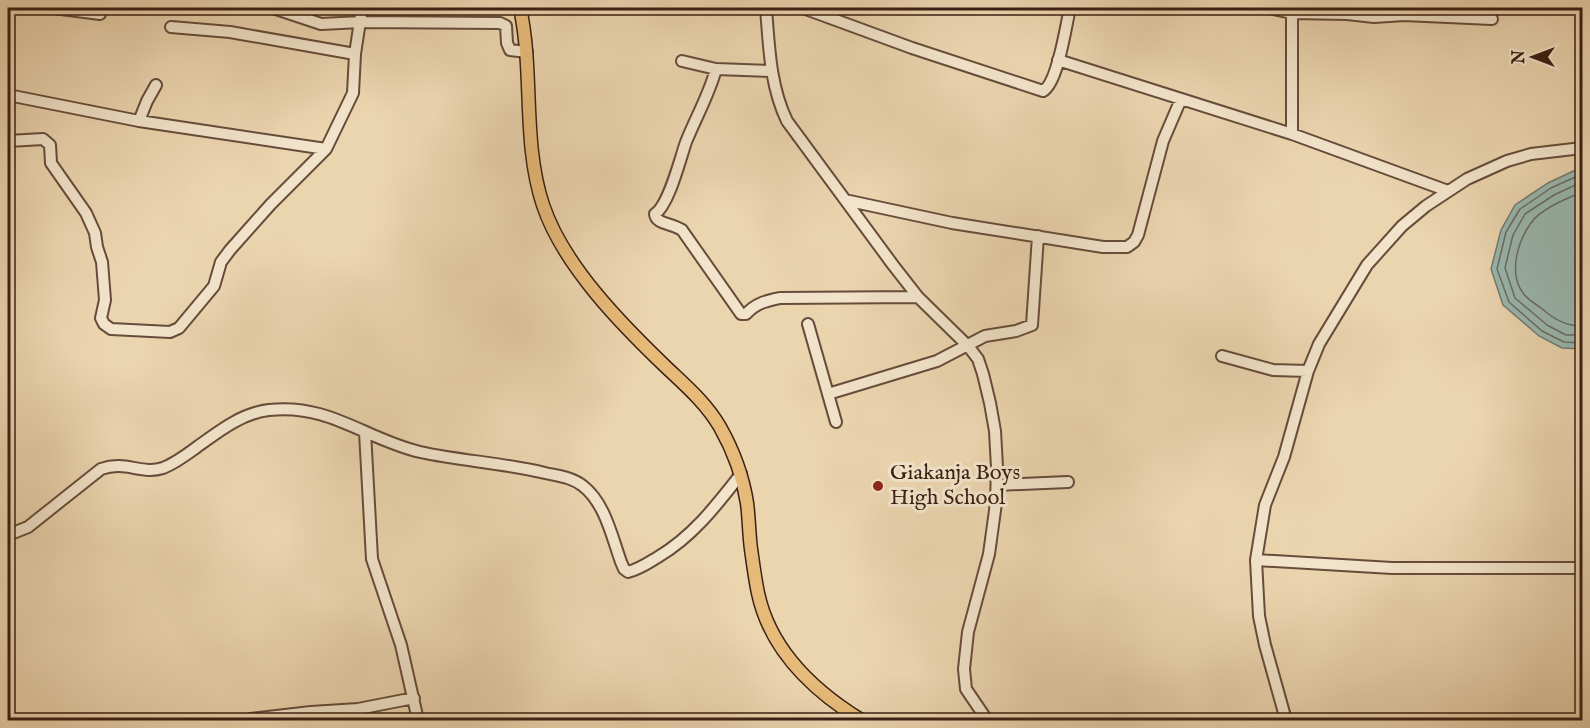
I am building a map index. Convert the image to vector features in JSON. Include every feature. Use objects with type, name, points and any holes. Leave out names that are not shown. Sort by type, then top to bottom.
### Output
[{"type":"main road","points":[[520,8],[527,52],[533,154],[544,206],[553,227],[578,269],[627,328],[710,411],[721,429],[741,474],[759,595],[777,642],[806,678],[843,709],[861,720]]},
{"type":"street","points":[[53,8],[100,14]]},
{"type":"street","points":[[264,8],[273,8],[321,24],[500,23],[506,26],[507,43],[510,50],[527,52]]},
{"type":"street","points":[[8,141],[43,139],[47,141],[50,145],[51,163],[72,190],[91,222],[102,262],[105,300],[101,318],[104,324],[111,329],[170,332],[179,328],[214,286],[221,262],[230,250],[271,204],[326,149],[353,93],[355,54],[362,8]]},
{"type":"street","points":[[766,8],[772,71],[779,103],[788,121],[918,297],[968,346],[978,359],[995,431],[997,485],[994,528],[968,632],[964,669],[966,689],[987,720]]},
{"type":"street","points":[[803,8],[912,48],[1041,90],[1048,88],[1058,60],[1070,8]]},
{"type":"street","points":[[1269,8],[1292,14],[1492,19]]},
{"type":"street","points":[[1292,14],[1292,134]]},
{"type":"street","points":[[171,27],[230,32],[355,54]]},
{"type":"street","points":[[1058,60],[1292,134],[1448,191]]},
{"type":"street","points":[[682,61],[716,69],[772,71]]},
{"type":"street","points":[[716,69],[710,92],[697,116],[673,183],[659,211],[655,214],[656,220],[672,223],[682,230],[741,314],[746,314],[754,306],[780,298],[918,297]]},
{"type":"street","points":[[140,121],[156,85]]},
{"type":"street","points":[[8,94],[140,121],[326,149]]},
{"type":"street","points":[[845,200],[952,222],[1038,236],[1109,247],[1131,245],[1138,235],[1163,141],[1181,99]]},
{"type":"street","points":[[1286,720],[1259,616],[1257,560],[1265,506],[1284,457],[1308,371],[1319,344],[1367,265],[1402,226],[1448,191],[1467,179],[1507,161],[1531,154],[1582,148]]},
{"type":"street","points":[[828,394],[937,361],[985,336],[1016,331],[1032,325],[1038,236]]},
{"type":"street","points":[[808,324],[836,422]]},
{"type":"street","points":[[1222,356],[1273,370],[1308,371]]},
{"type":"street","points":[[8,535],[28,527],[101,469],[120,465],[146,470],[160,469],[179,460],[240,418],[267,410],[302,409],[342,420],[365,432],[419,452],[513,465],[568,478],[582,485],[593,495],[600,507],[624,569],[628,572],[638,570],[673,548],[691,533],[741,474]]},
{"type":"street","points":[[365,432],[372,559],[401,645],[418,720]]},
{"type":"street","points":[[997,485],[1068,482]]},
{"type":"street","points":[[1257,560],[1392,568],[1582,568]]},
{"type":"street","points":[[251,719],[311,711],[358,709],[414,698]]},
{"type":"water","points":[[1582,167],[1582,349],[1562,348],[1539,336],[1503,305],[1491,269],[1501,230],[1515,205],[1548,183]]},
{"type":"place","name":"Giakanja Boys High School","points":[[878,486]]}]
